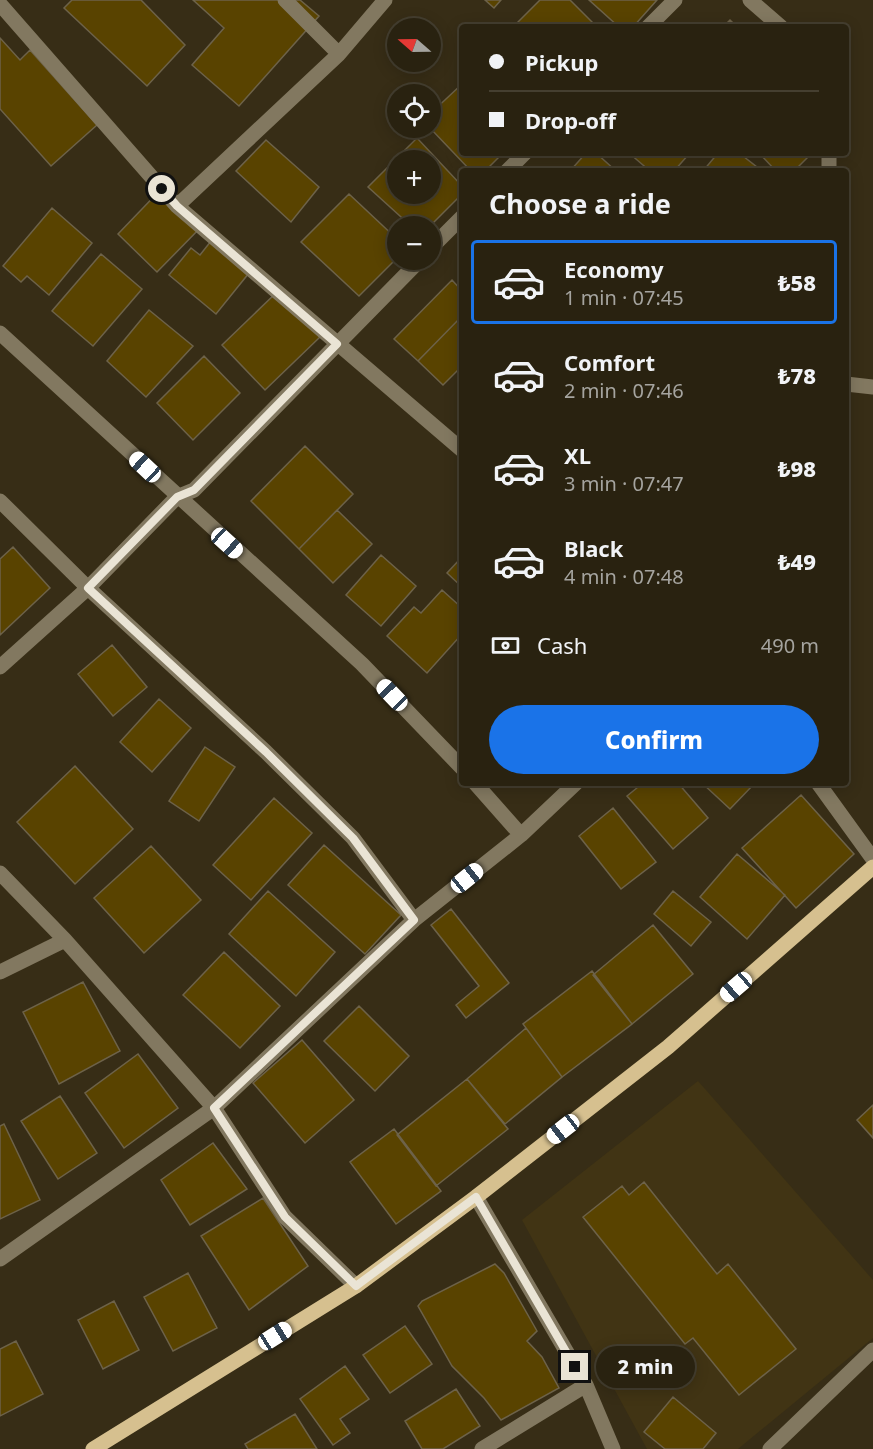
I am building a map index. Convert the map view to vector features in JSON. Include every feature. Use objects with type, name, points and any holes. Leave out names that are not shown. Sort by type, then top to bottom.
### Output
[{"type":"main road","points":[[93,1449],[356,1286],[476,1197],[668,1047],[873,867]]},
{"type":"street","points":[[285,0],[339,54]]},
{"type":"street","points":[[177,206],[339,54],[385,0]]},
{"type":"street","points":[[651,24],[675,0]]},
{"type":"street","points":[[750,0],[778,24]]},
{"type":"street","points":[[0,4],[177,206],[459,447]]},
{"type":"street","points":[[510,168],[522,156]]},
{"type":"street","points":[[441,238],[459,220]]},
{"type":"street","points":[[0,667],[88,588],[177,497],[194,490],[410,270]]},
{"type":"street","points":[[0,333],[362,664],[459,765]]},
{"type":"street","points":[[849,384],[873,387]]},
{"type":"street","points":[[0,501],[88,588],[266,752],[353,838],[414,920]]},
{"type":"street","points":[[478,786],[521,835]]},
{"type":"street","points":[[0,1259],[214,1108],[414,920],[521,835],[573,786]]},
{"type":"street","points":[[820,786],[873,859]]},
{"type":"street","points":[[0,873],[65,940],[214,1108],[285,1217],[356,1286]]},
{"type":"street","points":[[0,972],[65,940]]},
{"type":"street","points":[[476,1197],[586,1385],[613,1449]]},
{"type":"street","points":[[770,1449],[873,1350]]},
{"type":"street","points":[[482,1449],[586,1385]]},
{"type":"shaded area","points":[[698,1081],[873,1280],[873,1338],[738,1449],[647,1449],[522,1220]]},
{"type":"building","points":[[72,0],[141,0],[185,45],[147,86],[64,8]]},
{"type":"building","points":[[193,0],[300,0],[319,16],[239,106],[192,65],[224,28]]},
{"type":"building","points":[[485,0],[501,0],[494,8]]},
{"type":"building","points":[[540,0],[570,0],[594,24],[516,24]]},
{"type":"building","points":[[589,0],[657,0],[636,24],[616,24]]},
{"type":"building","points":[[0,38],[20,60],[30,50],[97,125],[51,166],[0,109]]},
{"type":"building","points":[[459,87],[459,156],[500,156],[488,168],[468,168],[440,138],[441,104]]},
{"type":"building","points":[[417,138],[428,150],[405,150]]},
{"type":"building","points":[[266,140],[319,187],[291,222],[236,171]]},
{"type":"building","points":[[583,156],[599,156],[613,168],[573,168]]},
{"type":"building","points":[[632,156],[687,156],[677,168],[646,168]]},
{"type":"building","points":[[716,156],[743,156],[758,168],[706,168]]},
{"type":"building","points":[[762,156],[809,156],[797,168],[773,168]]},
{"type":"building","points":[[441,164],[459,183],[459,197],[440,216],[400,216],[368,187],[387,168],[387,204],[441,204]]},
{"type":"building","points":[[165,185],[204,224],[157,272],[118,234]]},
{"type":"building","points":[[349,194],[387,230],[387,268],[359,296],[301,242]]},
{"type":"building","points":[[52,208],[92,243],[49,295],[27,276],[21,282],[3,266]]},
{"type":"building","points":[[211,241],[249,273],[216,314],[169,275],[191,248],[200,255]]},
{"type":"building","points":[[101,254],[142,289],[93,346],[52,311]]},
{"type":"building","points":[[452,280],[459,288],[459,319],[418,361],[394,339]]},
{"type":"building","points":[[277,292],[320,337],[265,390],[222,345]]},
{"type":"building","points":[[149,310],[193,346],[146,397],[107,361]]},
{"type":"building","points":[[459,319],[459,369],[443,385],[418,361]]},
{"type":"building","points":[[204,356],[240,393],[193,440],[157,403]]},
{"type":"building","points":[[305,446],[353,494],[299,549],[251,501]]},
{"type":"building","points":[[337,510],[372,544],[333,583],[299,549]]},
{"type":"building","points":[[13,547],[50,588],[0,635],[0,559]]},
{"type":"building","points":[[381,555],[416,586],[381,626],[346,595]]},
{"type":"building","points":[[459,560],[459,584],[447,573]]},
{"type":"building","points":[[442,590],[459,605],[459,637],[427,673],[387,636],[414,607],[421,613]]},
{"type":"building","points":[[112,645],[147,687],[113,716],[78,674]]},
{"type":"building","points":[[159,699],[191,728],[152,772],[120,742]]},
{"type":"building","points":[[205,747],[235,767],[199,821],[169,801]]},
{"type":"building","points":[[75,766],[133,829],[75,884],[17,822]]},
{"type":"building","points":[[639,786],[681,786],[708,818],[673,849],[627,796]]},
{"type":"building","points":[[705,786],[752,786],[730,809]]},
{"type":"building","points":[[801,795],[854,854],[796,908],[742,848]]},
{"type":"building","points":[[274,798],[312,833],[251,900],[213,865]]},
{"type":"building","points":[[613,808],[656,862],[621,889],[579,836]]},
{"type":"building","points":[[324,845],[401,915],[365,954],[288,885]]},
{"type":"building","points":[[151,846],[201,900],[144,953],[94,898]]},
{"type":"building","points":[[737,854],[785,895],[747,939],[700,897]]},
{"type":"building","points":[[268,891],[335,952],[296,996],[229,934]]},
{"type":"building","points":[[673,891],[711,922],[691,946],[654,914]]},
{"type":"building","points":[[451,909],[509,983],[466,1018],[456,1005],[479,986],[431,925]]},
{"type":"building","points":[[653,925],[693,974],[632,1024],[593,975]]},
{"type":"building","points":[[224,952],[280,1006],[240,1048],[183,995]]},
{"type":"building","points":[[592,971],[632,1024],[562,1077],[523,1024]]},
{"type":"building","points":[[83,982],[120,1051],[59,1084],[23,1012]]},
{"type":"building","points":[[359,1006],[409,1056],[375,1091],[324,1041]]},
{"type":"building","points":[[526,1028],[562,1077],[505,1124],[467,1079]]},
{"type":"building","points":[[302,1040],[354,1100],[305,1143],[253,1083]]},
{"type":"building","points":[[138,1054],[178,1108],[124,1148],[85,1093]]},
{"type":"building","points":[[467,1079],[508,1129],[436,1186],[397,1135]]},
{"type":"building","points":[[60,1096],[97,1153],[58,1179],[21,1121]]},
{"type":"building","points":[[873,1105],[873,1138],[857,1120]]},
{"type":"building","points":[[4,1124],[40,1200],[0,1219],[0,1126]]},
{"type":"building","points":[[394,1129],[441,1191],[396,1224],[350,1162]]},
{"type":"building","points":[[213,1143],[247,1189],[190,1225],[161,1180]]},
{"type":"building","points":[[644,1182],[717,1274],[728,1264],[796,1349],[739,1395],[693,1338],[685,1344],[583,1217],[622,1186],[629,1195]]},
{"type":"building","points":[[263,1198],[308,1266],[249,1310],[201,1236]]},
{"type":"building","points":[[495,1264],[504,1273],[537,1331],[527,1341],[542,1357],[559,1388],[501,1420],[484,1398],[452,1366],[418,1306],[422,1301]]},
{"type":"building","points":[[188,1273],[217,1328],[173,1351],[144,1297]]},
{"type":"building","points":[[114,1301],[139,1350],[103,1369],[78,1320]]},
{"type":"building","points":[[405,1326],[432,1364],[390,1393],[363,1355]]},
{"type":"building","points":[[16,1341],[43,1394],[0,1416],[0,1349]]},
{"type":"building","points":[[345,1366],[369,1399],[340,1419],[350,1433],[333,1445],[300,1399]]},
{"type":"building","points":[[456,1389],[480,1426],[443,1449],[422,1449],[405,1421]]},
{"type":"building","points":[[673,1397],[716,1433],[703,1449],[665,1449],[644,1432]]},
{"type":"building","points":[[295,1414],[317,1449],[248,1449],[245,1444]]},
{"type":"route","points":[[162,189],[177,206],[337,344],[194,490],[177,497],[88,588],[266,752],[353,838],[414,920],[214,1108],[285,1217],[356,1286],[476,1197],[575,1367]]}]
